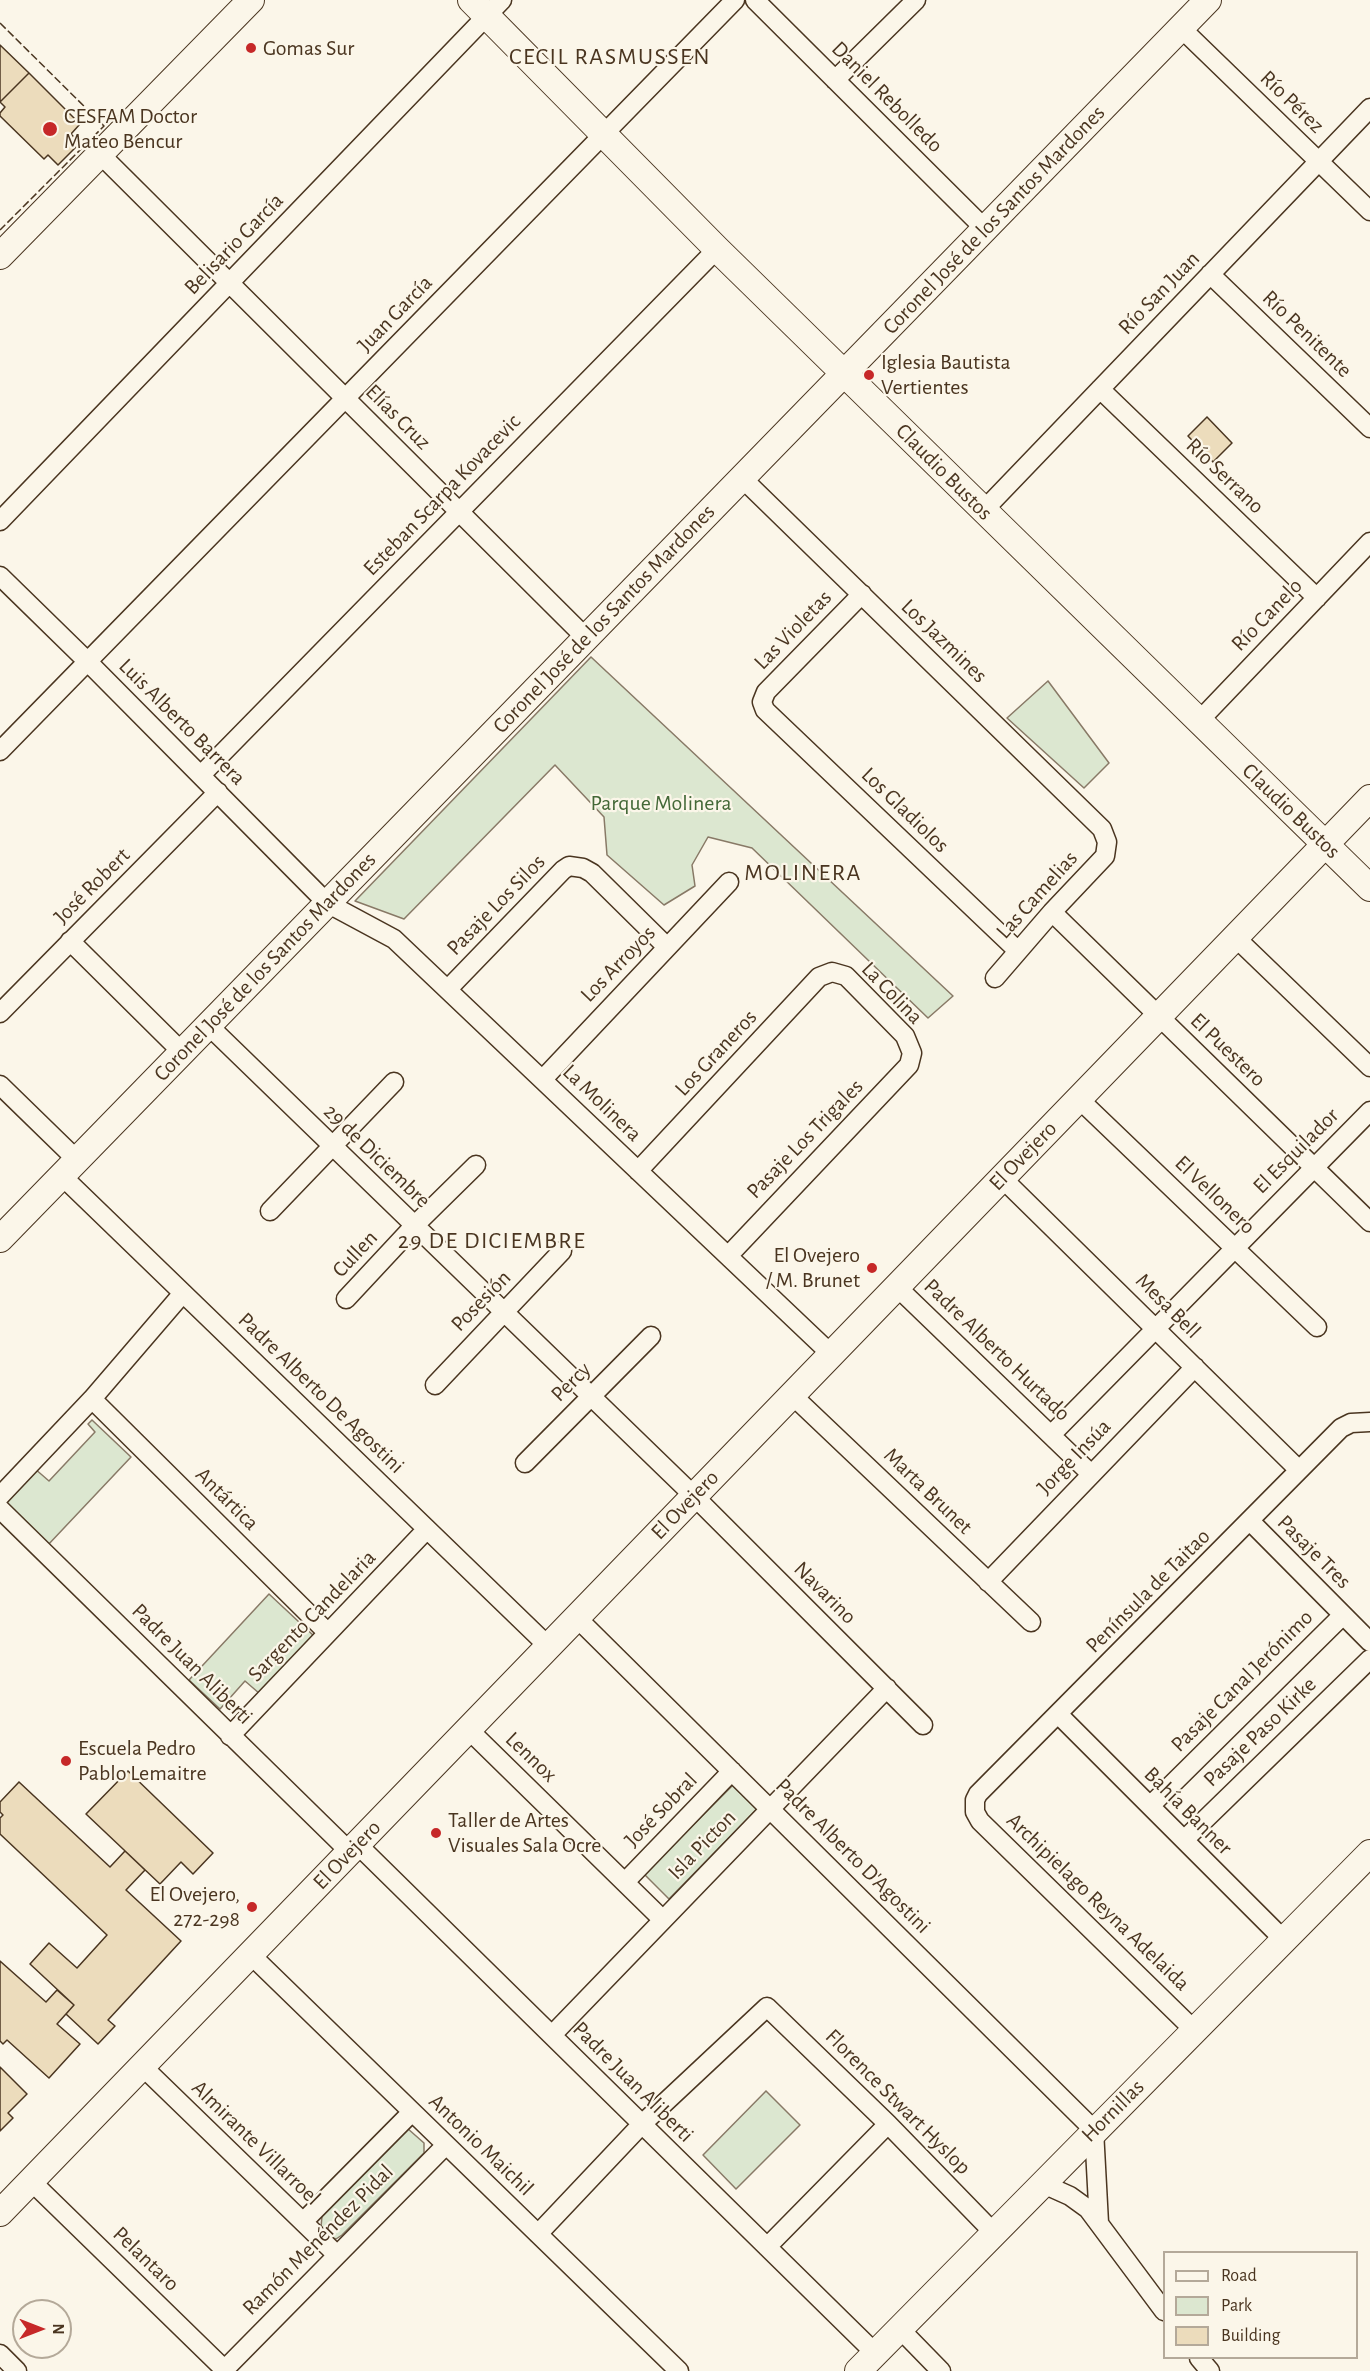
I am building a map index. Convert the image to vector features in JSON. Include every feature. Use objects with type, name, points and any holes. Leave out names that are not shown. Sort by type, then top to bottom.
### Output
[{"type":"street","points":[[0,256],[251,0]]},
{"type":"street","name":"Juan García","points":[[0,752],[735,0]]},
{"type":"street","name":"Daniel Rebolledo","points":[[755,0],[985,229]]},
{"type":"street","points":[[836,80],[916,0]]},
{"type":"street","name":"Coronel José de los Santos Mardones","points":[[0,1239],[1208,0]]},
{"type":"street","name":"Claudio Bustos","points":[[487,5],[604,134],[717,249],[1370,888]]},
{"type":"street","name":"Belisario García","points":[[0,521],[230,283],[487,5]]},
{"type":"street","name":"Río Pérez","points":[[1181,28],[1370,211]]},
{"type":"street","name":"Río San Juan","points":[[983,511],[1370,108]]},
{"type":"street","name":"Elías Cruz","points":[[100,154],[586,638]]},
{"type":"street","name":"Esteban Scarpa Kovacevic","points":[[201,775],[717,249]]},
{"type":"street","name":"Río Penitente","points":[[1210,274],[1370,428]]},
{"type":"street","name":"Río Serrano","points":[[1100,389],[1317,598]]},
{"type":"street","name":"Los Jazmines","points":[[742,478],[1102,830],[1107,842]]},
{"type":"street","name":"Río Canelo","points":[[1198,722],[1370,542]]},
{"type":"street","name":"Luis Alberto Barrera","points":[[0,576],[327,903]]},
{"type":"street","name":"Las Violetas","points":[[762,702],[766,692],[862,594]]},
{"type":"street","name":"Los Gladiolos","points":[[762,702],[765,710],[1018,951]]},
{"type":"street","name":"José Robert","points":[[0,1012],[218,792]]},
{"type":"street","name":"El Ovejero","points":[[0,2213],[1370,798]]},
{"type":"street","name":"Las Camelias","points":[[996,978],[1052,912],[1106,856],[1107,842]]},
{"type":"street","name":"Pasaje Los Silos","points":[[448,989],[569,866],[583,868],[667,947]]},
{"type":"street","name":"Los Arroyos","points":[[543,1078],[729,882]]},
{"type":"street","name":"La Molinera","points":[[327,903],[394,939],[543,1078],[831,1354]]},
{"type":"street","name":"El Puestero","points":[[1052,912],[1370,1222]]},
{"type":"street","points":[[1235,937],[1370,1067]]},
{"type":"street","points":[[70,941],[182,1052]]},
{"type":"street","name":"La Colina","points":[[832,972],[846,976],[905,1036],[912,1053]]},
{"type":"street","name":"Los Graneros","points":[[638,1171],[819,977],[832,972]]},
{"type":"street","name":"29 de Diciembre","points":[[208,1025],[694,1496]]},
{"type":"street","name":"Pasaje Los Trigales","points":[[728,1256],[909,1065],[912,1053]]},
{"type":"street","points":[[270,1211],[394,1083]]},
{"type":"street","name":"Padre Alberto De Agostini","points":[[0,1085],[69,1168],[183,1293],[548,1646]]},
{"type":"street","name":"El Vellonero","points":[[1079,1099],[1317,1327]]},
{"type":"street","name":"El Esquilador","points":[[1051,1435],[1370,1111]]},
{"type":"street","name":"Cullen","points":[[346,1299],[476,1165]]},
{"type":"street","name":"Mesa Bell","points":[[1002,1178],[1299,1470]]},
{"type":"street","name":"Posesión","points":[[435,1385],[562,1251]]},
{"type":"street","name":"Padre Alberto Hurtado","points":[[896,1286],[1091,1474]]},
{"type":"street","points":[[0,1496],[92,1399],[183,1293]]},
{"type":"street","name":"Percy","points":[[525,1463],[651,1336]]},
{"type":"street","name":"Jorge Insúa","points":[[988,1582],[1195,1367]]},
{"type":"street","name":"Marta Brunet","points":[[792,1395],[1031,1623]]},
{"type":"street","name":"Antártica","points":[[92,1399],[328,1633]]},
{"type":"street","name":"Península de Taitao","points":[[974,1805],[978,1794],[1059,1715],[1341,1428],[1351,1423],[1367,1421]]},
{"type":"street","name":"Navarino","points":[[694,1496],[923,1725]]},
{"type":"street","name":"Padre Juan Aliberti","points":[[0,1509],[230,1736],[354,1848],[552,2035],[767,2247],[866,2362]]},
{"type":"street","name":"Pasaje Tres","points":[[1250,1521],[1370,1642]]},
{"type":"street","name":"Sargento Candelaria","points":[[230,1736],[427,1529]]},
{"type":"street","name":"Pasaje Canal Jerónimo","points":[[1150,1806],[1343,1615]]},
{"type":"street","name":"Padre Alberto D'Agostini","points":[[576,1617],[1094,2130]]},
{"type":"street","name":"Pasaje Paso Kirke","points":[[1184,1840],[1370,1659]]},
{"type":"street","name":"Isla Picton","points":[[552,2035],[887,1688]]},
{"type":"street","name":"Bahía Banner","points":[[1059,1715],[1284,1940]]},
{"type":"street","name":"Lennox","points":[[468,1729],[663,1920]]},
{"type":"street","name":"José Sobral","points":[[626,1882],[732,1771]]},
{"type":"street","name":"Archipielago Reyna Adelaida","points":[[974,1805],[980,1821],[1194,2030]]},
{"type":"street","name":"Hornillas","points":[[866,2362],[1370,1853]]},
{"type":"street","name":"Antonio Maichil","points":[[250,1954],[679,2371]]},
{"type":"street","name":"Florence Stwart Hyslop","points":[[642,2124],[767,2007],[888,2124],[993,2232]]},
{"type":"street","name":"Almirante Villarroel","points":[[142,2066],[337,2255]]},
{"type":"street","points":[[303,2222],[412,2112]]},
{"type":"street","points":[[538,2234],[642,2124]]},
{"type":"street","points":[[767,2247],[888,2124]]},
{"type":"street","points":[[1094,2130],[1099,2223]]},
{"type":"street","name":"Ramón Menéndez Pidal","points":[[225,2370],[446,2145]]},
{"type":"street","name":"Pelantaro","points":[[31,2181],[225,2370]]},
{"type":"street","points":[[1041,2184],[1081,2203],[1099,2223],[1163,2310]]},
{"type":"street","points":[[900,2329],[941,2371]]},
{"type":"street","points":[[0,2354],[17,2371]]},
{"type":"street","points":[[1200,2359],[1210,2371]]},
{"type":"green space","name":"Parque Molinera","points":[[591,657],[953,996],[928,1018],[752,848],[708,837],[692,865],[695,886],[664,905],[607,855],[604,817],[555,765],[404,919],[355,901]]},
{"type":"green space","points":[[1048,681],[1109,763],[1084,788],[1007,718]]},
{"type":"green space","points":[[92,1420],[131,1457],[47,1546],[2,1503],[34,1468],[49,1481],[95,1432],[88,1424]]},
{"type":"green space","points":[[269,1594],[314,1636],[260,1694],[245,1681],[220,1709],[189,1680]]},
{"type":"green space","points":[[733,1785],[757,1809],[669,1899],[644,1874]]},
{"type":"green space","points":[[766,2091],[800,2125],[736,2189],[703,2155]]},
{"type":"green space","points":[[407,2128],[424,2143],[424,2153],[342,2235],[336,2239],[330,2237],[321,2227],[322,2216]]},
{"type":"building","points":[[0,45],[29,73],[0,102]]},
{"type":"building","points":[[29,73],[80,124],[71,134],[80,143],[58,165],[48,155],[44,159],[0,116],[5,107],[0,102]]},
{"type":"building","points":[[1207,417],[1232,443],[1213,462],[1188,436]]},
{"type":"building","points":[[128,1771],[213,1853],[193,1874],[181,1862],[160,1884],[86,1814]]},
{"type":"building","points":[[19,1782],[110,1867],[125,1851],[145,1870],[126,1890],[181,1941],[108,2020],[115,2026],[98,2044],[66,2014],[74,2005],[30,1964],[49,1943],[77,1968],[107,1935],[0,1834],[0,1818],[3,1815],[0,1812],[0,1802]]},
{"type":"building","points":[[0,1961],[46,2002],[57,1990],[74,2005],[57,2024],[80,2044],[49,2078],[7,2040],[3,2044],[0,2041]]},
{"type":"building","points":[[0,2067],[27,2094],[8,2113],[13,2118],[0,2131]]},
{"type":"fence","points":[[0,23],[104,126],[0,230]]},
{"type":"place","name":"Gomas Sur","points":[[251,48]]},
{"type":"place","name":"CESFAM Doctor Mateo Bencur","points":[[50,129]]},
{"type":"place","name":"Iglesia Bautista Vertientes","points":[[869,375]]},
{"type":"place","name":"El Ovejero / M. Brunet","points":[[872,1268]]},
{"type":"place","name":"Escuela Pedro Pablo Lemaitre","points":[[66,1761]]},
{"type":"place","name":"Taller de Artes Visuales Sala Ocre","points":[[436,1833]]},
{"type":"place","name":"El Ovejero, 272-298","points":[[252,1907]]},
{"type":"district","name":"CECIL RASMUSSEN","points":[[610,57]]},
{"type":"district","name":"MOLINERA","points":[[803,873]]},
{"type":"district","name":"29 DE DICIEMBRE","points":[[492,1241]]}]
